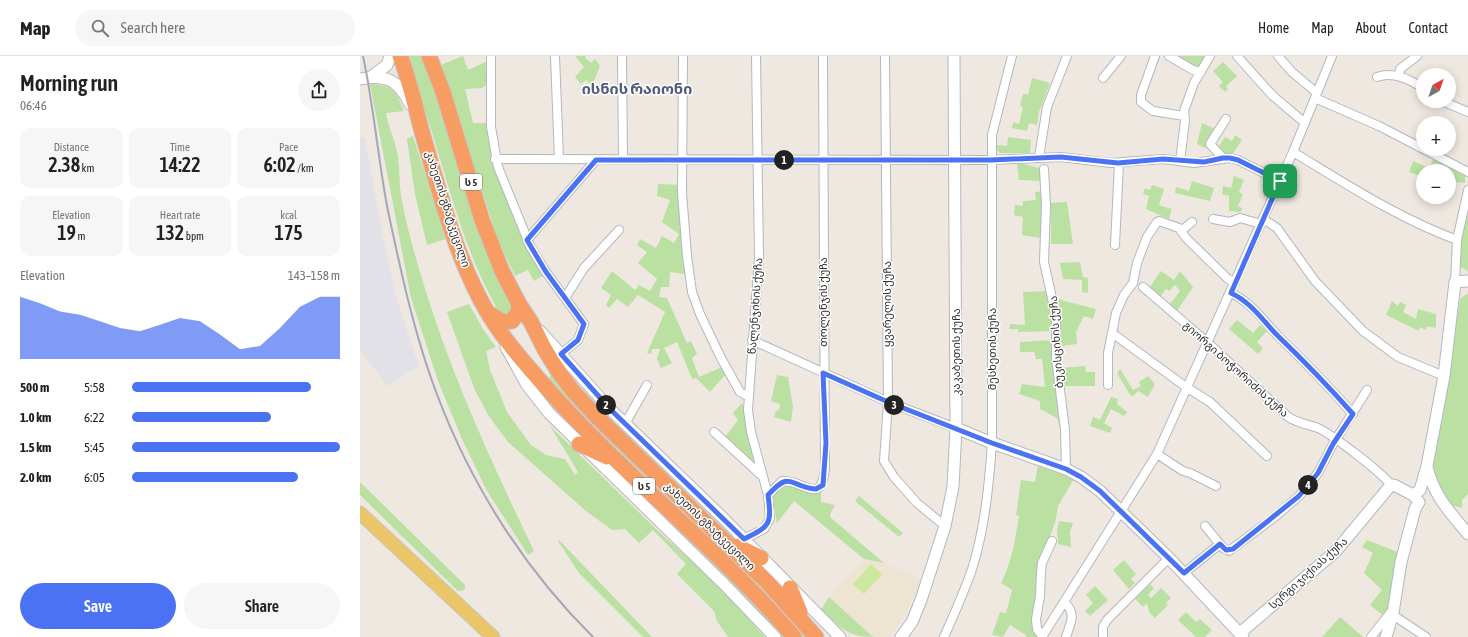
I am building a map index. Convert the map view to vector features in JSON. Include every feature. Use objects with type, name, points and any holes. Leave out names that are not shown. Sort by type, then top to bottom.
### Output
[{"type":"highway","name":"ს 5","points":[[400,56],[413,92],[422,130]]},
{"type":"highway","name":"კახეთის გზატკეცილი","points":[[429,56],[489,239],[519,304],[531,322],[545,350],[572,390],[598,418],[725,540],[804,622],[816,637]]},
{"type":"highway","name":"კახეთის გზატკეცილი","points":[[422,130],[456,240],[474,284],[498,330],[570,413],[730,569],[794,637]]},
{"type":"highway","points":[[489,314],[507,323],[516,317],[519,304]]},
{"type":"highway","points":[[561,354],[572,390]]},
{"type":"highway","points":[[580,444],[620,463]]},
{"type":"highway","points":[[725,540],[761,558]]},
{"type":"highway","points":[[790,588],[804,622]]},
{"type":"main road","points":[[360,513],[493,637]]},
{"type":"street","points":[[366,78],[387,65],[390,56]]},
{"type":"street","points":[[491,56],[491,127],[496,159],[527,240],[546,272],[584,324],[578,340],[561,354]]},
{"type":"street","points":[[555,56],[559,160]]},
{"type":"street","points":[[622,56],[623,160]]},
{"type":"street","points":[[683,56],[681,160],[684,226],[692,292],[700,314],[737,388],[749,397]]},
{"type":"street","name":"წალენჯიხის ქუჩა","points":[[744,539],[764,529],[770,518],[768,495],[761,475],[751,432],[748,410],[758,257],[756,56]]},
{"type":"street","name":"თოლენჯის ქუჩა","points":[[768,495],[782,481],[788,481],[816,489],[823,485],[826,443],[823,373],[823,56]]},
{"type":"street","name":"ყვარელის ქუჩა","points":[[885,56],[888,402],[884,460],[887,466],[917,503],[945,526]]},
{"type":"street","name":"კაკაბეთის ქუჩა","points":[[901,637],[912,622],[922,600],[945,526],[953,487],[956,428],[954,56]]},
{"type":"street","name":"მესხეთის ქუჩა","points":[[944,637],[969,578],[976,554],[987,501],[992,443],[991,160],[995,118],[1012,56]]},
{"type":"street","points":[[1040,157],[1047,107],[1067,56]]},
{"type":"street","points":[[1103,78],[1121,56]]},
{"type":"street","points":[[1155,56],[1141,95],[1141,102],[1153,111],[1184,116]]},
{"type":"street","points":[[1169,56],[1193,70],[1201,72]]},
{"type":"street","points":[[1180,161],[1185,121],[1184,116],[1194,83],[1210,56]]},
{"type":"street","points":[[1237,56],[1273,96],[1304,123]]},
{"type":"street","points":[[1278,56],[1316,95],[1468,172]]},
{"type":"street","points":[[1052,541],[1042,563],[1040,573],[1040,596],[1036,619],[1037,628],[1042,637],[1065,603],[1157,454],[1207,342],[1231,293],[1293,152],[1332,56]]},
{"type":"street","points":[[1399,76],[1400,69],[1417,56]]},
{"type":"street","points":[[1377,77],[1384,74],[1399,76],[1416,84]]},
{"type":"street","points":[[366,78],[390,79],[398,84],[404,92],[422,130]]},
{"type":"street","points":[[1456,107],[1468,112]]},
{"type":"street","points":[[1223,158],[1210,144],[1226,119]]},
{"type":"street","points":[[1293,152],[1392,211],[1457,240]]},
{"type":"street","points":[[496,159],[991,160],[1061,157],[1118,163],[1155,159],[1204,162],[1223,158],[1238,160],[1280,181]]},
{"type":"street","points":[[527,240],[596,160]]},
{"type":"street","points":[[1115,245],[1118,163]]},
{"type":"street","name":"ბუკისციხის ქუჩა","points":[[1044,169],[1046,204],[1044,262],[1056,316],[1056,358],[1065,430],[1066,469]]},
{"type":"street","points":[[1386,637],[1393,613],[1401,562],[1416,509],[1425,495],[1427,466],[1444,376],[1455,282],[1457,240],[1468,190]]},
{"type":"street","points":[[1213,220],[1230,222],[1240,218],[1262,222],[1277,228],[1315,281],[1363,331],[1398,357],[1444,376]]},
{"type":"street","points":[[1108,385],[1108,353],[1116,313],[1124,294],[1133,282],[1137,263],[1147,237],[1159,221],[1175,225],[1186,238],[1228,279],[1235,283]]},
{"type":"street","points":[[1181,231],[1192,222]]},
{"type":"street","points":[[565,298],[584,268],[620,230]]},
{"type":"street","points":[[1455,282],[1468,281]]},
{"type":"street","name":"გიორგი ბოჭორიძის ქუჩა","points":[[1143,287],[1207,342],[1287,416],[1293,420],[1319,429],[1336,440],[1391,485],[1425,495]]},
{"type":"street","points":[[1231,293],[1249,304],[1278,335],[1309,364],[1353,414]]},
{"type":"street","name":"კახეთის გზატკეცილი","points":[[531,322],[597,396],[744,539],[790,588],[840,635]]},
{"type":"street","name":"კახეთის გზატკეცილი","points":[[498,330],[512,360],[527,386],[549,413],[724,584],[774,637]]},
{"type":"street","points":[[1112,333],[1186,388],[1210,402],[1228,421],[1267,456]]},
{"type":"street","points":[[752,340],[888,402],[992,443],[1066,469],[1100,491],[1184,573],[1239,636]]},
{"type":"street","points":[[625,424],[647,385]]},
{"type":"street","points":[[1205,526],[1226,550],[1233,549],[1294,501],[1318,473],[1336,440],[1367,390]]},
{"type":"street","points":[[714,432],[761,475]]},
{"type":"street","points":[[1157,454],[1183,471],[1216,486]]},
{"type":"street","name":"სერგი ჯიქიას ქუჩა","points":[[1239,636],[1336,551],[1391,485]]},
{"type":"street","points":[[1425,495],[1441,503],[1468,534]]},
{"type":"street","points":[[1184,573],[1220,544]]},
{"type":"street","points":[[1103,637],[1103,627],[1107,620],[1169,558]]},
{"type":"street","points":[[1065,603],[1072,611],[1066,637]]},
{"type":"street","points":[[1371,637],[1388,614],[1393,613]]},
{"type":"street","points":[[1393,613],[1426,637]]},
{"type":"shaded area","points":[[365,137],[379,217],[396,297],[419,367],[388,386],[360,350],[360,138]]},
{"type":"shaded area","points":[[864,559],[884,563],[922,580],[907,611],[890,637],[873,637],[829,597]]},
{"type":"green space","points":[[405,56],[421,56],[513,308],[511,316],[499,313],[480,275],[459,221],[425,110]]},
{"type":"green space","points":[[463,56],[468,70],[488,61],[487,85],[482,88],[465,89],[473,123],[488,123],[493,160],[544,275],[534,281],[528,270],[515,276],[498,240],[441,65]]},
{"type":"green space","points":[[575,56],[586,56],[585,58],[591,63],[595,59],[600,66],[592,86],[586,80],[581,84],[575,77],[584,67]]},
{"type":"green space","points":[[1177,56],[1207,56],[1200,68],[1196,68]]},
{"type":"green space","points":[[1223,62],[1237,76],[1226,86],[1228,89],[1225,92],[1219,86],[1223,82],[1213,71]]},
{"type":"green space","points":[[1032,78],[1050,83],[1039,112],[1037,125],[1029,123],[1027,131],[1012,128],[1013,122],[1019,124],[1023,107],[1020,106],[1023,94],[1028,95]]},
{"type":"green space","points":[[370,84],[384,86],[393,90],[399,98],[404,111],[386,113],[397,151],[401,196],[416,258],[450,361],[490,457],[534,551],[528,555],[487,491],[462,439],[438,381],[411,298]]},
{"type":"green space","points":[[1202,123],[1215,129],[1205,148],[1197,144]]},
{"type":"green space","points":[[1235,135],[1242,140],[1232,155],[1225,155],[1218,148],[1225,137],[1232,141]]},
{"type":"green space","points":[[413,136],[446,239],[427,245],[415,194],[407,139]]},
{"type":"green space","points":[[1008,137],[1031,140],[1030,153],[1000,153],[996,149],[997,145],[1007,146]]},
{"type":"green space","points":[[1434,158],[1446,164],[1431,164]]},
{"type":"green space","points":[[1413,161],[1420,164],[1416,164],[1416,174],[1409,172]]},
{"type":"green space","points":[[1017,162],[1042,169],[1043,181],[1019,180]]},
{"type":"green space","points":[[1456,169],[1465,174],[1465,183],[1456,182]]},
{"type":"green space","points":[[1234,176],[1244,180],[1239,192],[1243,194],[1238,206],[1242,208],[1241,212],[1229,211],[1229,196],[1222,194],[1223,186],[1231,188]]},
{"type":"green space","points":[[1192,181],[1214,188],[1210,201],[1175,193],[1176,187],[1189,191]]},
{"type":"green space","points":[[658,184],[679,185],[685,274],[670,272],[669,287],[661,287],[659,297],[667,298],[687,343],[691,341],[697,354],[692,358],[699,377],[722,367],[726,374],[710,392],[696,378],[692,379],[677,342],[664,348],[672,363],[661,368],[657,359],[660,349],[652,349],[651,354],[647,353],[665,312],[638,295],[628,307],[617,299],[609,308],[606,305],[611,295],[601,288],[612,271],[635,290],[639,285],[650,291],[657,279],[638,263],[647,252],[637,245],[640,239],[656,248],[662,236],[674,243],[679,234],[662,222],[670,200],[657,196]]},
{"type":"green space","points":[[1152,185],[1164,189],[1159,205],[1172,209],[1169,219],[1146,209],[1149,196],[1143,194],[1145,188],[1150,190]]},
{"type":"green space","points":[[1044,191],[1041,238],[1022,235],[1023,217],[1014,215],[1015,205],[1023,206],[1023,201],[1036,200],[1035,192]]},
{"type":"green space","points":[[1067,202],[1073,244],[1051,244],[1051,203]]},
{"type":"green space","points":[[1468,203],[1468,271],[1460,267],[1459,251]]},
{"type":"green space","points":[[1080,262],[1083,277],[1088,278],[1088,293],[1082,292],[1082,280],[1063,279],[1060,263]]},
{"type":"green space","points":[[1161,271],[1174,280],[1180,271],[1193,287],[1177,311],[1170,304],[1180,291],[1175,285],[1169,291],[1166,289],[1161,296],[1150,287]]},
{"type":"green space","points":[[1049,291],[1053,331],[1018,332],[1018,329],[1009,329],[1010,324],[1025,325],[1023,292]]},
{"type":"green space","points":[[1468,293],[1468,494],[1462,500],[1462,508],[1444,503],[1428,466],[1442,421],[1460,299]]},
{"type":"green space","points":[[1057,299],[1096,309],[1093,319],[1084,316],[1076,332],[1077,344],[1060,346],[1060,316]]},
{"type":"green space","points":[[1392,301],[1398,306],[1400,302],[1406,305],[1403,312],[1416,319],[1418,309],[1436,314],[1436,328],[1427,326],[1426,330],[1420,327],[1419,331],[1386,315]]},
{"type":"green space","points":[[469,304],[483,329],[496,347],[486,351],[490,370],[507,412],[531,445],[546,455],[565,459],[575,475],[578,472],[550,426],[656,529],[717,584],[765,637],[728,637],[717,621],[714,611],[677,574],[686,564],[653,530],[639,543],[625,529],[612,530],[586,511],[508,442],[488,415],[474,388],[447,312]]},
{"type":"green space","points":[[1237,320],[1253,333],[1260,325],[1267,331],[1257,342],[1263,348],[1258,354],[1229,329]]},
{"type":"green space","points":[[1054,340],[1054,375],[1062,434],[1057,418],[1040,409],[1040,401],[1019,394],[1022,384],[1045,387],[1042,359],[1036,359],[1034,352],[1020,352],[1020,342]]},
{"type":"green space","points":[[1085,366],[1086,372],[1095,372],[1095,386],[1063,386],[1061,368]]},
{"type":"green space","points":[[1120,369],[1133,390],[1141,386],[1139,382],[1148,376],[1155,384],[1148,397],[1138,391],[1133,396],[1130,395],[1117,373]]},
{"type":"green space","points":[[551,375],[778,602],[808,637],[802,637],[789,622],[588,423],[551,382],[549,378]]},
{"type":"green space","points":[[777,375],[788,377],[793,406],[791,422],[774,417],[776,411],[779,410],[780,404],[771,401]]},
{"type":"green space","points":[[1111,397],[1118,399],[1117,404],[1127,412],[1124,416],[1111,409],[1104,423],[1112,428],[1110,433],[1090,426],[1093,417],[1100,420]]},
{"type":"green space","points":[[742,403],[746,413],[755,465],[724,438],[738,420],[733,413]]},
{"type":"green space","points":[[1038,466],[1074,479],[1058,506],[1055,523],[1038,568],[1037,637],[1026,637],[1026,635],[1010,625],[1003,637],[992,635],[1000,612],[1006,613],[1012,590],[1001,583],[1008,567],[1014,542],[1019,516],[1016,515],[1021,480],[1035,482]]},
{"type":"green space","points":[[360,482],[465,585],[465,589],[458,591],[360,495]]},
{"type":"green space","points":[[784,484],[821,493],[821,502],[835,505],[830,517],[884,563],[864,559],[794,501],[777,523],[772,495]]},
{"type":"green space","points":[[641,496],[698,546],[735,582],[787,637],[780,637]]},
{"type":"green space","points":[[859,496],[903,533],[899,537],[855,501]]},
{"type":"green space","points":[[1059,521],[1073,523],[1070,532],[1071,547],[1058,544],[1057,531]]},
{"type":"green space","points":[[559,540],[652,637],[643,637],[579,573],[558,541]]},
{"type":"green space","points":[[1367,540],[1400,553],[1389,610],[1384,616],[1370,605],[1382,590],[1364,573],[1373,553],[1362,547]]},
{"type":"green space","points":[[1124,560],[1136,574],[1131,579],[1135,583],[1129,589],[1113,570]]},
{"type":"green space","points":[[871,564],[882,574],[864,594],[853,584]]},
{"type":"green space","points":[[1150,584],[1154,588],[1148,595],[1151,598],[1161,588],[1171,598],[1166,603],[1168,605],[1155,618],[1149,612],[1147,603],[1143,607],[1135,599]]},
{"type":"green space","points":[[1095,586],[1108,600],[1090,616],[1085,611],[1093,603],[1086,595]]},
{"type":"green space","points":[[829,597],[873,637],[850,633],[833,621],[821,610]]},
{"type":"green space","points":[[1186,612],[1196,622],[1200,619],[1212,630],[1205,637],[1196,637],[1178,620]]},
{"type":"green space","points":[[1340,617],[1363,637],[1322,637]]},
{"type":"railway","points":[[363,56],[388,211],[402,274],[424,358],[445,414],[460,449],[497,517],[542,580],[566,609],[593,637]]},
{"type":"district","name":"ისნის რაიონი","points":[[637,89]]},
{"type":"route","points":[[1061,157],[1110,163],[1163,159],[1194,163],[1230,158],[1238,160],[1280,181],[1231,293],[1242,298],[1249,304],[1278,335],[1309,364],[1353,414],[1333,444],[1318,473],[1294,501],[1233,549],[1229,551],[1226,550],[1220,544],[1184,573],[1100,491],[1081,477],[1066,469],[992,443],[888,402],[823,373],[826,443],[823,485],[818,489],[813,489],[788,481],[782,481],[768,495],[770,518],[768,524],[764,529],[744,539],[610,409],[587,385],[561,354],[578,340],[584,324],[556,287],[527,240],[596,160],[991,160],[1061,157]]}]
